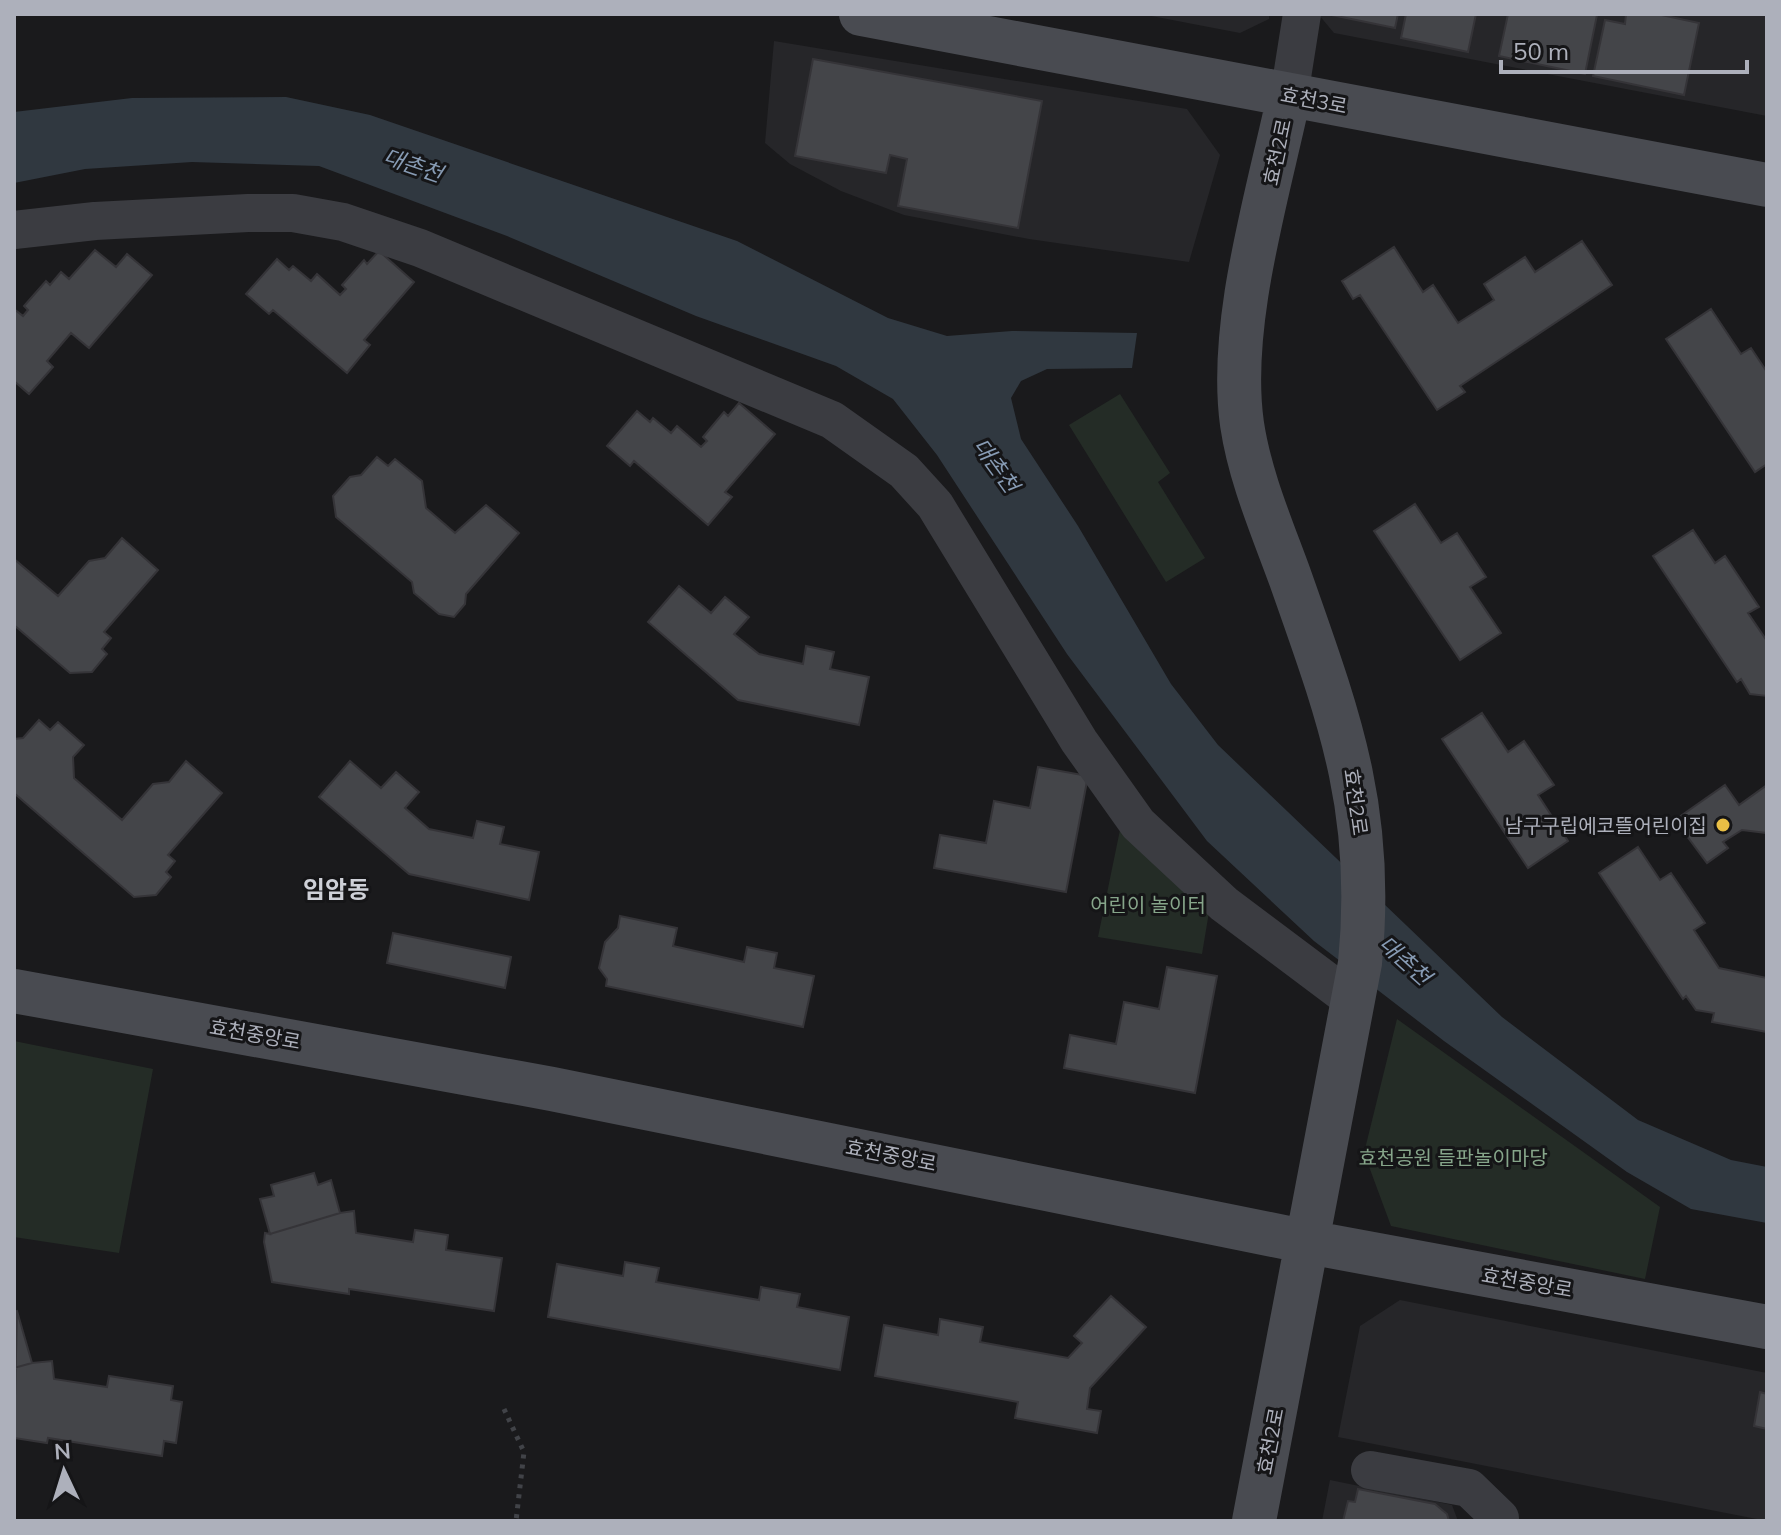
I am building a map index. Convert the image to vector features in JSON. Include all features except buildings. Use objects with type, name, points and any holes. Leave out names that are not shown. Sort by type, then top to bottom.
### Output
[{"type":"street","name":"효천3로","points":[[861,14],[1767,185]]},
{"type":"street","points":[[1289,96],[1302,14]]},
{"type":"street","name":"효천2로","points":[[1254,1521],[1352,1000],[1364,916],[1359,810],[1338,713],[1256,484],[1242,425],[1239,379],[1247,299],[1289,96]]},
{"type":"street","points":[[14,230],[95,221],[248,213],[293,213],[343,222],[420,248],[832,420],[904,471],[935,505],[1079,741],[1138,824],[1224,904],[1352,1000]]},
{"type":"street","name":"효천중앙로","points":[[14,991],[583,1095],[1308,1242],[1767,1327]]},
{"type":"street","points":[[1370,1470],[1469,1488],[1504,1520]]},
{"type":"path","points":[[504,1409],[524,1452],[516,1521]]},
{"type":"shaded area","points":[[1141,14],[1269,14],[1269,19],[1240,33]]},
{"type":"shaded area","points":[[1767,14],[1767,116],[1334,33],[1319,15]]},
{"type":"shaded area","points":[[774,41],[1187,109],[1220,155],[1189,262],[1029,239],[904,215],[841,191],[790,164],[765,143]]},
{"type":"shaded area","points":[[1400,1300],[1767,1373],[1767,1521],[1338,1437],[1360,1326]]},
{"type":"shaded area","points":[[1330,1480],[1452,1505],[1458,1521],[1322,1521]]},
{"type":"green space","points":[[1120,394],[1170,473],[1158,482],[1205,558],[1166,582],[1069,425]]},
{"type":"green space","name":"어린이 놀이터","points":[[1121,825],[1210,906],[1202,954],[1098,937]]},
{"type":"green space","name":"효천공원 들판놀이마당","points":[[1397,1019],[1660,1207],[1645,1279],[1391,1226],[1364,1153]]},
{"type":"green space","points":[[14,1041],[153,1069],[119,1253],[14,1237]]},
{"type":"water","name":"대촌천","points":[[286,97],[370,115],[737,241],[888,318],[947,336],[1012,331],[1137,333],[1132,368],[1047,369],[1021,381],[1011,398],[1021,439],[1078,526],[1171,684],[1218,745],[1502,1017],[1638,1120],[1731,1160],[1767,1167],[1767,1223],[1691,1209],[1627,1172],[1444,1041],[1314,941],[1207,841],[1067,654],[937,455],[893,399],[836,366],[696,316],[507,236],[319,166],[192,162],[85,169],[14,183],[14,112],[132,98]]},
{"type":"place","name":"남구구립에코뜰어린이집","points":[[1723,825]]},
{"type":"district","name":"임암동","points":[[336,889]]}]
